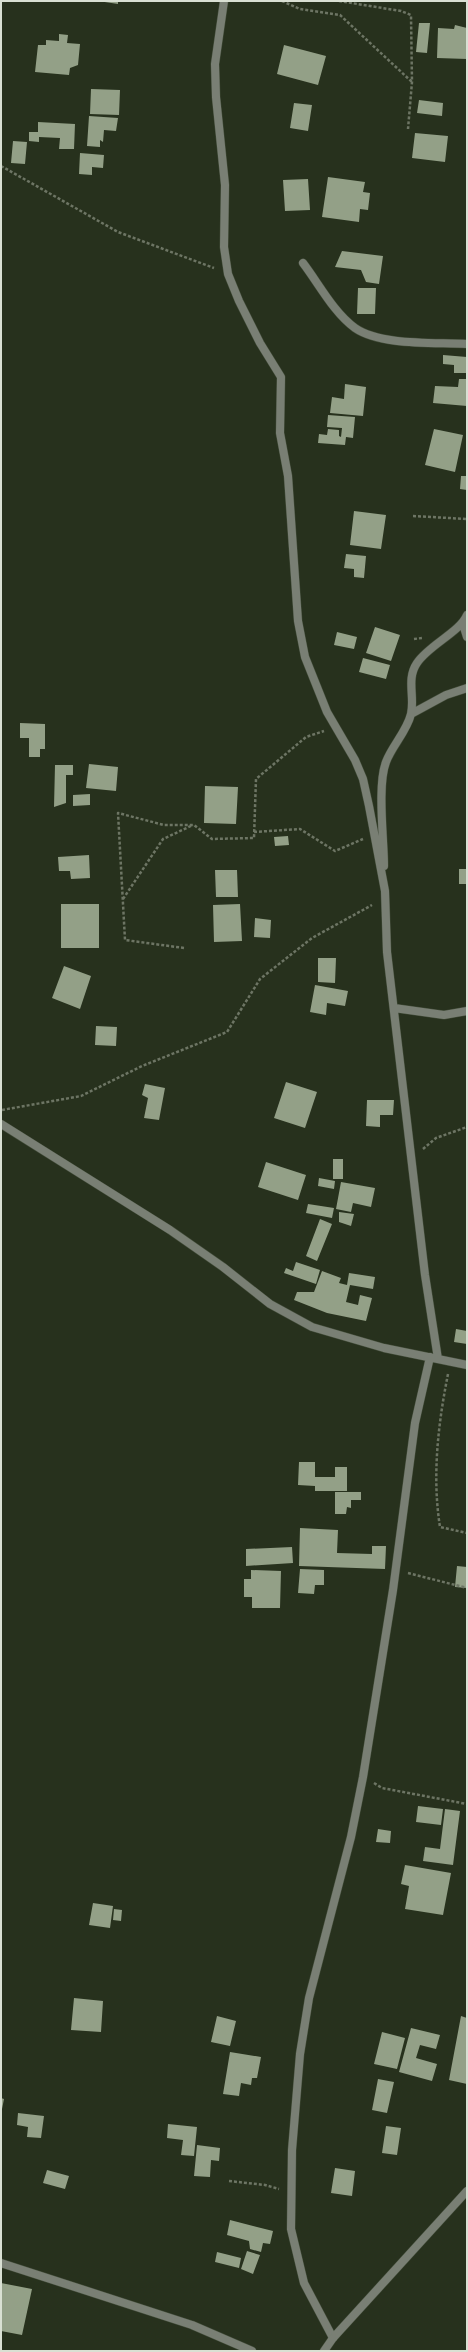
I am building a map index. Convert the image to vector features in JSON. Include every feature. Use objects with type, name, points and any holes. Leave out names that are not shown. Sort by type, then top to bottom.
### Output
[{"type":"street","points":[[224,1],[215,64],[216,97],[225,185],[224,247],[228,274],[239,301],[260,343],[281,377],[280,433],[288,476],[298,621],[304,657],[336,728],[363,779],[385,894]]},
{"type":"street","points":[[303,263],[335,307],[356,329],[390,340],[467,344]]},
{"type":"street","points":[[333,2338],[304,2283],[291,2230],[292,2150],[302,2033],[309,1998],[351,1837],[363,1777],[395,1570],[415,1423],[434,1358],[387,952],[382,793],[385,764],[411,714],[411,681],[417,662],[442,638],[463,624],[467,615]]},
{"type":"street","points":[[463,624],[467,637]]},
{"type":"street","points":[[411,714],[446,695],[467,688]]},
{"type":"street","points":[[394,1008],[444,1015],[467,1011]]},
{"type":"street","points":[[1,1124],[170,1230],[224,1267],[270,1304],[312,1327],[384,1348],[467,1365]]},
{"type":"street","points":[[324,2351],[333,2338],[467,2191]]},
{"type":"street","points":[[1,2263],[192,2325],[252,2351]]},
{"type":"path","points":[[282,1],[300,9],[340,15],[412,82]]},
{"type":"path","points":[[339,1],[401,10],[411,16],[412,82],[408,129]]},
{"type":"path","points":[[1,166],[118,232],[228,274]]},
{"type":"path","points":[[413,516],[467,519]]},
{"type":"path","points":[[184,948],[125,940],[118,813],[164,825],[194,825],[212,840],[254,838],[256,779],[306,737],[336,728]]},
{"type":"path","points":[[123,899],[162,839],[194,825]]},
{"type":"path","points":[[254,832],[300,829],[335,851],[374,833]]},
{"type":"path","points":[[1,1111],[81,1096],[142,1066],[227,1032],[260,979],[312,938],[385,894]]},
{"type":"path","points":[[412,1158],[436,1138],[467,1127]]},
{"type":"path","points":[[450,1361],[441,1408],[436,1503],[440,1527],[467,1533]]},
{"type":"path","points":[[395,1570],[467,1588]]},
{"type":"path","points":[[363,1777],[382,1788],[467,1804]]},
{"type":"path","points":[[229,2180],[265,2185],[291,2193]]},
{"type":"building","points":[[98,1],[118,1],[118,4]]},
{"type":"building","points":[[419,23],[430,23],[427,53],[416,52]]},
{"type":"building","points":[[455,25],[467,28],[467,59],[437,58],[438,28],[454,29]]},
{"type":"building","points":[[59,34],[68,35],[67,43],[80,44],[78,65],[70,68],[69,75],[35,72],[38,45],[46,45],[46,40],[59,41]]},
{"type":"building","points":[[284,45],[326,56],[318,85],[277,74]]},
{"type":"building","points":[[91,89],[120,90],[119,115],[90,114]]},
{"type":"building","points":[[419,100],[443,103],[442,116],[417,113]]},
{"type":"building","points":[[294,103],[312,105],[308,131],[290,128]]},
{"type":"building","points":[[89,116],[118,118],[116,131],[104,130],[103,142],[100,140],[100,147],[87,146]]},
{"type":"building","points":[[38,122],[75,124],[74,149],[59,149],[60,138],[39,137],[39,142],[29,141],[29,132],[38,132]]},
{"type":"building","points":[[415,133],[448,136],[445,162],[412,158]]},
{"type":"building","points":[[13,141],[27,142],[25,164],[11,163]]},
{"type":"building","points":[[80,153],[104,155],[103,168],[92,167],[92,175],[79,174]]},
{"type":"building","points":[[328,177],[365,182],[363,192],[370,193],[368,210],[360,209],[359,222],[322,217]]},
{"type":"building","points":[[308,179],[310,210],[285,211],[283,180]]},
{"type":"building","points":[[342,251],[383,256],[379,284],[366,282],[361,270],[335,267]]},
{"type":"building","points":[[358,288],[376,288],[375,314],[357,314]]},
{"type":"building","points":[[443,355],[467,357],[467,373],[454,373],[454,365],[443,364]]},
{"type":"building","points":[[459,379],[467,379],[467,406],[433,403],[435,386],[458,387]]},
{"type":"building","points":[[345,384],[366,387],[363,416],[330,413],[332,397],[344,399]]},
{"type":"building","points":[[328,415],[355,417],[353,438],[346,437],[345,445],[318,443],[319,434],[327,435],[328,429],[339,430],[339,436],[341,437],[342,428],[327,427]]},
{"type":"building","points":[[434,429],[463,435],[455,472],[425,465]]},
{"type":"building","points":[[461,476],[467,476],[467,490],[460,489]]},
{"type":"building","points":[[354,511],[386,515],[381,549],[350,545]]},
{"type":"building","points":[[346,554],[366,556],[364,578],[354,577],[354,569],[344,568]]},
{"type":"building","points":[[375,627],[400,635],[391,661],[366,653]]},
{"type":"building","points":[[337,632],[357,637],[354,649],[334,645]]},
{"type":"building","points":[[363,658],[390,665],[386,679],[359,672]]},
{"type":"building","points":[[20,723],[45,724],[45,749],[40,749],[40,757],[29,757],[29,738],[20,738]]},
{"type":"building","points":[[89,764],[118,767],[116,791],[86,788]]},
{"type":"building","points":[[55,765],[73,765],[73,775],[66,775],[66,803],[54,807]]},
{"type":"building","points":[[205,786],[238,787],[236,824],[204,823]]},
{"type":"building","points":[[90,794],[90,805],[73,806],[73,795]]},
{"type":"building","points":[[288,836],[289,845],[275,846],[274,837]]},
{"type":"building","points":[[89,855],[90,878],[71,879],[70,871],[59,871],[58,857]]},
{"type":"building","points":[[459,869],[467,869],[467,884],[459,884]]},
{"type":"building","points":[[215,870],[237,870],[238,897],[216,897]]},
{"type":"building","points":[[61,904],[99,904],[99,948],[61,948]]},
{"type":"building","points":[[240,904],[242,941],[214,942],[213,905]]},
{"type":"building","points":[[255,918],[271,920],[270,938],[254,937]]},
{"type":"building","points":[[318,958],[336,958],[335,983],[318,982]]},
{"type":"building","points":[[64,966],[91,976],[80,1009],[52,998]]},
{"type":"building","points":[[315,985],[348,991],[345,1006],[327,1003],[326,1015],[310,1012]]},
{"type":"building","points":[[96,1026],[117,1027],[116,1046],[95,1045]]},
{"type":"building","points":[[286,1082],[317,1092],[305,1128],[274,1118]]},
{"type":"building","points":[[145,1084],[165,1088],[159,1120],[144,1118],[148,1098],[142,1095]]},
{"type":"building","points":[[367,1100],[394,1100],[393,1115],[380,1115],[380,1127],[366,1126]]},
{"type":"building","points":[[333,1159],[343,1159],[343,1179],[333,1179]]},
{"type":"building","points":[[266,1162],[306,1175],[298,1200],[258,1187]]},
{"type":"building","points":[[319,1178],[335,1181],[334,1189],[318,1186]]},
{"type":"building","points":[[341,1182],[375,1188],[371,1207],[353,1203],[351,1212],[336,1209]]},
{"type":"building","points":[[308,1204],[334,1208],[332,1218],[306,1213]]},
{"type":"building","points":[[339,1212],[354,1214],[351,1226],[339,1222]]},
{"type":"building","points":[[320,1219],[332,1224],[317,1261],[306,1256]]},
{"type":"building","points":[[296,1262],[320,1270],[316,1284],[284,1273],[286,1268],[293,1271]]},
{"type":"building","points":[[322,1271],[341,1278],[339,1283],[347,1285],[349,1273],[375,1277],[373,1289],[350,1285],[346,1302],[358,1305],[360,1295],[372,1298],[366,1321],[327,1313],[294,1300],[297,1292],[314,1292]]},
{"type":"building","points":[[456,1329],[467,1331],[467,1344],[454,1342]]},
{"type":"building","points":[[299,1462],[315,1462],[315,1477],[335,1477],[335,1467],[347,1467],[347,1491],[315,1491],[315,1486],[298,1485]]},
{"type":"building","points":[[335,1492],[361,1492],[361,1500],[351,1500],[351,1508],[347,1507],[346,1514],[335,1514]]},
{"type":"building","points":[[300,1528],[338,1530],[337,1553],[372,1554],[372,1546],[386,1546],[385,1569],[299,1566]]},
{"type":"building","points":[[292,1547],[293,1563],[246,1566],[246,1549]]},
{"type":"building","points":[[457,1566],[467,1567],[467,1588],[455,1587]]},
{"type":"building","points":[[300,1569],[324,1570],[324,1585],[315,1585],[314,1594],[298,1593]]},
{"type":"building","points":[[251,1570],[281,1571],[280,1608],[252,1608],[252,1597],[244,1597],[244,1579],[251,1579]]},
{"type":"building","points":[[418,1806],[443,1809],[441,1825],[416,1822]]},
{"type":"building","points":[[445,1809],[460,1811],[453,1865],[423,1861],[425,1847],[440,1849]]},
{"type":"building","points":[[378,1829],[391,1831],[390,1843],[376,1842]]},
{"type":"building","points":[[405,1865],[451,1873],[443,1915],[405,1909],[409,1886],[401,1884]]},
{"type":"building","points":[[93,1903],[113,1906],[110,1928],[89,1925]]},
{"type":"building","points":[[114,1909],[122,1910],[121,1921],[113,1920]]},
{"type":"building","points":[[74,1998],[103,2001],[101,2032],[71,2030]]},
{"type":"building","points":[[217,2016],[236,2021],[230,2046],[211,2042]]},
{"type":"building","points":[[461,2016],[467,2018],[467,2084],[449,2080]]},
{"type":"building","points":[[411,2028],[440,2035],[436,2049],[420,2045],[416,2058],[437,2064],[432,2081],[399,2072]]},
{"type":"building","points":[[382,2032],[405,2038],[397,2069],[374,2064]]},
{"type":"building","points":[[230,2052],[261,2057],[257,2078],[252,2078],[251,2085],[241,2083],[239,2096],[223,2094]]},
{"type":"building","points":[[378,2079],[394,2082],[387,2113],[372,2110]]},
{"type":"building","points":[[1,2098],[4,2099],[2,2109],[1,2109]]},
{"type":"building","points":[[18,2113],[44,2116],[41,2138],[27,2137],[28,2127],[17,2125]]},
{"type":"building","points":[[168,2124],[197,2127],[194,2156],[181,2155],[183,2140],[167,2138]]},
{"type":"building","points":[[386,2126],[401,2128],[397,2155],[382,2153]]},
{"type":"building","points":[[197,2145],[220,2148],[219,2161],[211,2160],[210,2177],[194,2176]]},
{"type":"building","points":[[335,2168],[355,2171],[352,2196],[331,2193]]},
{"type":"building","points":[[47,2170],[69,2176],[65,2189],[43,2183]]},
{"type":"building","points":[[230,2220],[273,2231],[270,2244],[263,2243],[261,2252],[250,2249],[249,2241],[227,2235]]},
{"type":"building","points":[[247,2251],[260,2255],[253,2274],[241,2269]]},
{"type":"building","points":[[217,2252],[241,2258],[239,2268],[215,2262]]},
{"type":"building","points":[[1,2283],[32,2289],[22,2335],[1,2331]]}]
